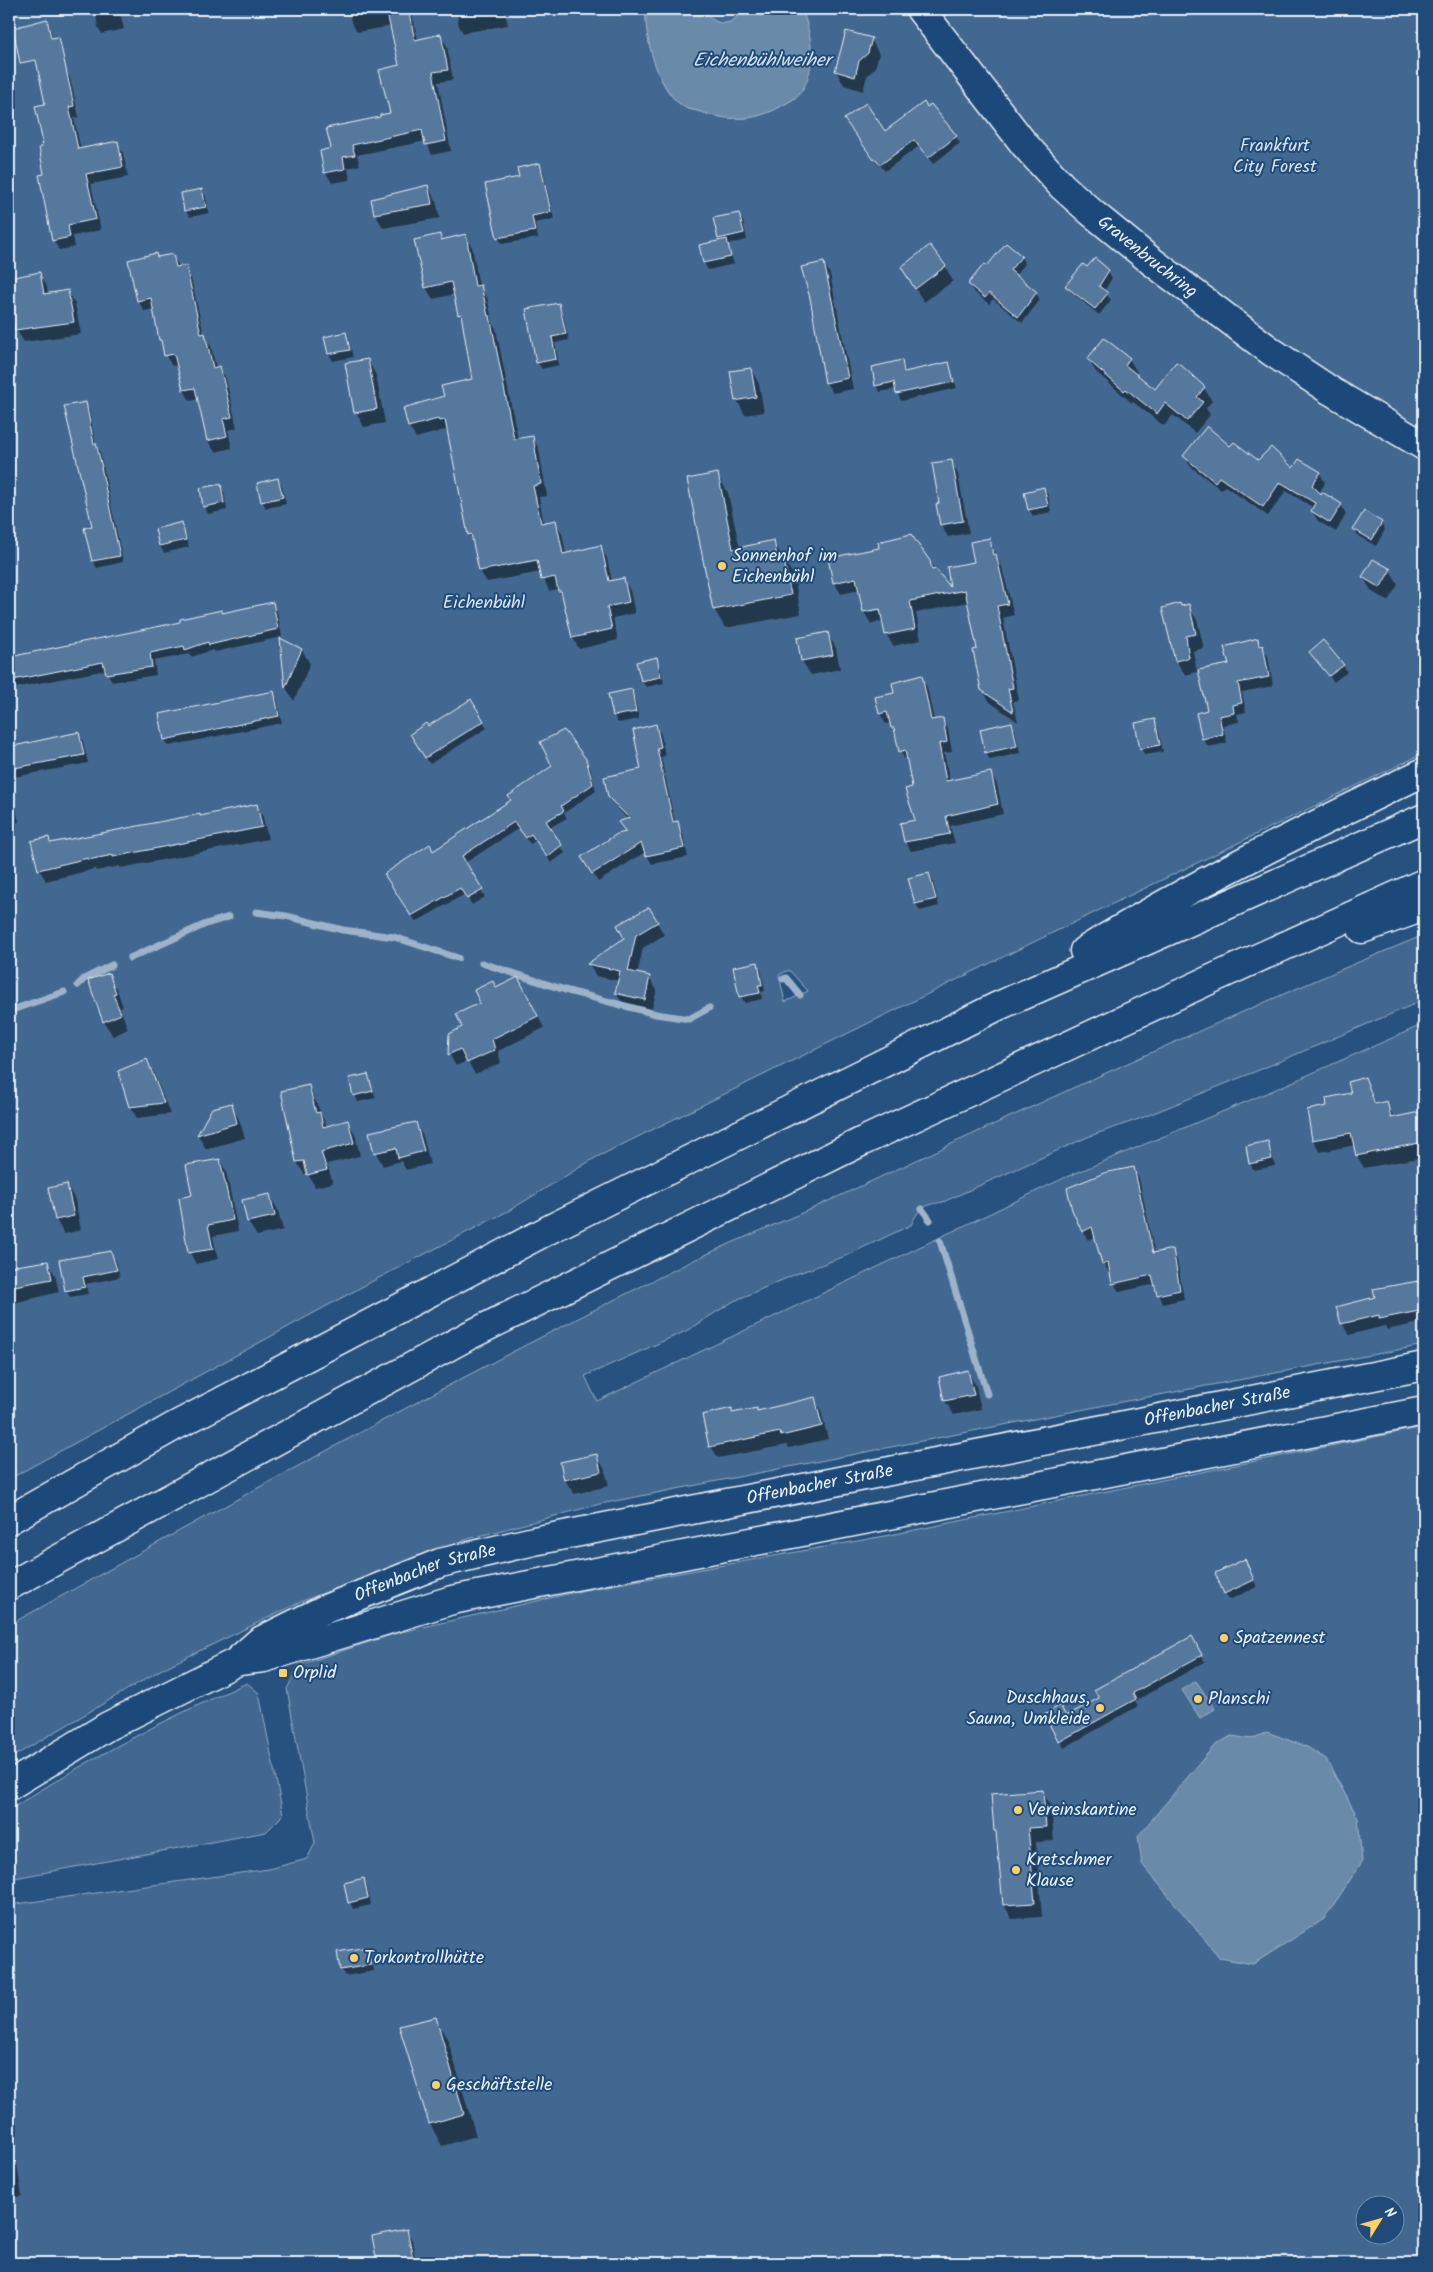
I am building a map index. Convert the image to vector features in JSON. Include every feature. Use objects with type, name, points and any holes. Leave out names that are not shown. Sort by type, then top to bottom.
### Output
[{"type":"main road","name":"Gravenbruchring","points":[[920,9],[1024,144],[1056,179],[1091,212],[1150,260],[1272,352],[1331,391],[1424,446]]},
{"type":"main road","points":[[996,1007],[1142,916],[1276,843],[1424,772]]},
{"type":"main road","points":[[9,1520],[173,1427],[552,1228],[996,1007],[1424,818]]},
{"type":"main road","points":[[9,1586],[468,1336],[863,1142],[1216,977],[1424,883]]},
{"type":"main road","points":[[1216,977],[1424,907]]},
{"type":"main road","name":"Offenbacher Straße","points":[[9,1786],[108,1726],[236,1662],[260,1640],[323,1610],[440,1563],[489,1550],[1424,1366]]},
{"type":"main road","name":"Offenbacher Straße","points":[[236,1662],[264,1658],[452,1600],[1424,1411]]},
{"type":"green space","name":"Eichenbühl","points":[[9,9],[646,9],[648,35],[655,64],[660,78],[676,101],[686,108],[712,115],[744,118],[754,117],[775,110],[797,97],[800,93],[805,83],[810,62],[810,41],[802,9],[905,9],[997,130],[1424,458],[1424,753],[1007,955],[595,1158],[510,1210],[369,1283],[9,1479]],"holes":[[[789,970],[808,991],[785,1002],[779,975]]]},
{"type":"green space","points":[[704,9],[742,9],[734,20],[723,23],[713,20]]},
{"type":"green space","name":"Frankfurt City Forest","points":[[932,9],[1424,9],[1424,433],[1340,384],[1162,257],[1071,182]]},
{"type":"green space","points":[[1424,935],[1424,1000],[1139,1119],[1090,1136],[943,1202],[931,1204],[920,1211],[911,1225],[843,1257],[796,1274],[734,1301],[686,1331],[585,1376],[597,1401],[1064,1178],[1267,1093],[1424,1024],[1424,1345],[600,1504],[468,1539],[305,1600],[164,1668],[9,1759],[9,1625],[435,1393],[694,1260],[827,1202],[1205,1028]]},
{"type":"green space","points":[[1424,1427],[1424,2263],[9,2263],[9,1905],[269,1869],[307,1859],[315,1843],[287,1689],[299,1665],[397,1633],[585,1590],[885,1536]]},
{"type":"green space","points":[[247,1683],[259,1693],[283,1815],[266,1832],[9,1879],[9,1810],[125,1742],[185,1711]]},
{"type":"water","name":"Eichenbühlweiher","points":[[646,9],[704,9],[713,20],[723,23],[734,20],[742,9],[802,9],[811,44],[810,71],[805,84],[799,94],[789,102],[775,110],[754,117],[723,117],[686,108],[676,101],[668,90],[655,64],[647,35]]},
{"type":"water","name":"Planschi","points":[[1196,1681],[1215,1709],[1200,1718],[1182,1690]]},
{"type":"water","points":[[1267,1732],[1307,1747],[1326,1759],[1358,1818],[1362,1862],[1324,1919],[1253,1964],[1220,1958],[1142,1864],[1138,1836],[1214,1746],[1231,1736],[1252,1739]]},
{"type":"building","points":[[386,9],[408,9],[415,40],[441,34],[448,70],[433,72],[446,141],[425,145],[422,130],[352,145],[355,155],[343,157],[345,169],[324,173],[320,151],[331,148],[326,128],[380,117],[380,115],[390,113],[379,70],[399,65]]},
{"type":"building","points":[[47,19],[51,38],[59,37],[74,106],[69,107],[78,149],[118,141],[123,167],[86,174],[96,219],[68,225],[70,237],[52,241],[39,175],[44,174],[39,147],[42,147],[41,143],[43,143],[35,106],[45,104],[36,60],[20,63],[13,28]]},
{"type":"building","points":[[846,31],[872,38],[868,53],[859,61],[855,77],[835,71]]},
{"type":"building","points":[[924,102],[927,107],[931,104],[957,136],[928,158],[914,140],[880,165],[876,159],[874,160],[844,119],[866,103],[885,131]]},
{"type":"building","points":[[540,163],[551,212],[532,216],[535,231],[497,238],[485,184],[519,177],[517,168]]},
{"type":"building","points":[[428,185],[432,204],[374,214],[371,199]]},
{"type":"building","points":[[202,189],[206,207],[184,211],[181,193]]},
{"type":"building","points":[[739,213],[744,233],[718,239],[713,218]]},
{"type":"building","points":[[440,234],[441,240],[466,234],[475,286],[481,285],[488,316],[490,316],[514,439],[533,436],[541,484],[533,486],[541,523],[556,520],[563,554],[601,545],[609,581],[624,578],[629,602],[607,607],[612,629],[572,638],[561,591],[558,591],[555,577],[541,580],[537,560],[479,571],[471,534],[468,535],[445,420],[439,421],[438,419],[408,427],[403,408],[444,396],[441,386],[472,379],[461,314],[458,315],[451,282],[425,288],[414,240]]},
{"type":"building","points":[[727,239],[731,257],[703,263],[699,245]]},
{"type":"building","points":[[1006,243],[1022,256],[1010,270],[1037,292],[1018,317],[989,293],[985,298],[968,284],[984,264],[987,266]]},
{"type":"building","points":[[930,245],[946,266],[915,289],[901,267]]},
{"type":"building","points":[[156,253],[157,257],[173,254],[176,267],[186,265],[201,334],[205,333],[213,368],[220,366],[232,417],[223,419],[227,436],[207,441],[195,388],[183,390],[174,354],[164,356],[151,298],[137,301],[128,260]]},
{"type":"building","points":[[1095,258],[1109,270],[1099,286],[1108,293],[1095,309],[1065,286],[1083,264],[1087,267]]},
{"type":"building","points":[[824,262],[848,378],[825,383],[810,298],[801,267]]},
{"type":"building","points":[[40,272],[44,294],[68,290],[74,322],[15,330],[9,304],[9,278]]},
{"type":"building","points":[[559,303],[566,334],[552,337],[556,359],[536,363],[526,309]]},
{"type":"building","points":[[346,332],[350,350],[328,354],[324,337]]},
{"type":"building","points":[[1104,338],[1130,358],[1125,365],[1155,389],[1176,362],[1181,365],[1205,387],[1197,397],[1203,402],[1187,421],[1165,403],[1157,414],[1126,389],[1124,391],[1087,359]]},
{"type":"building","points":[[368,359],[377,409],[354,413],[345,363]]},
{"type":"building","points":[[902,360],[904,372],[949,362],[954,382],[896,394],[894,382],[875,386],[872,367]]},
{"type":"building","points":[[751,368],[756,397],[735,401],[730,371]]},
{"type":"building","points":[[86,402],[94,444],[96,443],[102,467],[120,556],[92,561],[84,528],[92,526],[64,406]]},
{"type":"building","points":[[1207,426],[1230,446],[1234,442],[1258,460],[1271,447],[1293,468],[1299,459],[1321,472],[1312,485],[1321,494],[1322,492],[1342,504],[1330,523],[1311,511],[1315,503],[1280,482],[1263,507],[1219,477],[1215,482],[1183,456]]},
{"type":"building","points":[[952,460],[963,521],[940,525],[936,504],[939,503],[932,463]]},
{"type":"building","points":[[718,473],[733,549],[774,540],[777,557],[783,555],[791,595],[713,610],[687,479]]},
{"type":"building","points":[[278,478],[283,497],[261,502],[257,483]]},
{"type":"building","points":[[221,484],[224,503],[203,507],[200,488]]},
{"type":"building","points":[[1044,487],[1048,506],[1028,510],[1024,492]]},
{"type":"building","points":[[1364,511],[1382,522],[1372,540],[1353,529]]},
{"type":"building","points":[[182,522],[186,540],[159,546],[155,529]]},
{"type":"building","points":[[911,534],[930,561],[932,570],[936,569],[950,587],[947,567],[974,562],[970,542],[990,538],[993,555],[996,554],[1008,604],[997,606],[1013,688],[1008,689],[1013,712],[981,690],[973,650],[977,649],[965,590],[910,601],[915,629],[885,635],[880,609],[863,612],[856,578],[833,583],[828,558],[879,548],[878,542]]},
{"type":"building","points":[[1373,559],[1391,569],[1380,588],[1362,577]]},
{"type":"building","points":[[273,602],[278,629],[209,645],[208,642],[185,650],[184,646],[150,653],[152,667],[106,674],[103,662],[13,680],[9,657],[180,622],[180,619],[222,610],[222,613]]},
{"type":"building","points":[[1180,603],[1181,606],[1189,604],[1196,634],[1186,636],[1189,658],[1175,661],[1162,608]]},
{"type":"building","points":[[828,632],[833,655],[801,661],[797,638]]},
{"type":"building","points":[[280,638],[302,649],[285,688]]},
{"type":"building","points":[[1258,638],[1259,646],[1263,645],[1269,677],[1238,683],[1242,703],[1233,705],[1234,713],[1219,716],[1223,734],[1202,739],[1196,713],[1207,710],[1198,670],[1229,664],[1224,647]]},
{"type":"building","points":[[1323,640],[1344,665],[1329,676],[1309,652]]},
{"type":"building","points":[[657,657],[661,677],[641,681],[636,662]]},
{"type":"building","points":[[922,675],[931,720],[943,718],[947,742],[939,744],[946,781],[991,772],[998,804],[946,816],[950,834],[904,842],[900,823],[915,820],[905,789],[912,787],[905,750],[899,752],[894,728],[891,728],[887,712],[879,714],[875,697],[894,693],[892,683]]},
{"type":"building","points":[[632,689],[636,712],[613,716],[608,694]]},
{"type":"building","points":[[274,691],[279,716],[164,740],[159,714]]},
{"type":"building","points":[[471,699],[484,721],[425,758],[410,734],[426,723],[428,726]]},
{"type":"building","points":[[1155,719],[1160,745],[1140,749],[1135,723]]},
{"type":"building","points":[[1012,722],[1017,746],[985,753],[980,729]]},
{"type":"building","points":[[656,724],[661,747],[657,748],[673,822],[678,821],[684,848],[646,856],[641,843],[592,874],[581,857],[617,834],[626,832],[618,822],[629,818],[608,797],[604,777],[641,769],[633,730]]},
{"type":"building","points":[[564,730],[586,759],[593,784],[561,806],[564,811],[546,821],[562,845],[547,857],[531,834],[526,838],[514,822],[462,856],[483,890],[467,899],[460,888],[411,916],[384,874],[430,844],[433,851],[511,800],[508,796],[552,766],[540,742]]},
{"type":"building","points":[[79,732],[84,755],[9,769],[9,747]]},
{"type":"building","points":[[257,804],[262,827],[113,857],[113,855],[88,860],[88,858],[38,870],[31,841],[49,837],[50,843]]},
{"type":"building","points":[[929,873],[936,899],[915,904],[908,878]]},
{"type":"building","points":[[649,907],[658,922],[636,935],[628,971],[650,976],[645,1000],[615,993],[620,971],[587,964],[624,938],[617,925]]},
{"type":"building","points":[[758,962],[762,985],[758,985],[760,993],[739,997],[733,967]]},
{"type":"building","points":[[109,973],[116,993],[113,994],[121,1014],[103,1022],[88,980]]},
{"type":"building","points":[[518,977],[538,1016],[492,1039],[495,1050],[467,1063],[460,1049],[448,1055],[449,1034],[462,1027],[456,1014],[480,1003],[474,990],[493,981],[496,988]]},
{"type":"building","points":[[147,1059],[164,1103],[129,1107],[118,1071]]},
{"type":"building","points":[[368,1074],[373,1091],[353,1096],[349,1078]]},
{"type":"building","points":[[1365,1077],[1375,1104],[1387,1101],[1391,1118],[1424,1111],[1424,1142],[1356,1156],[1351,1133],[1312,1140],[1307,1110],[1327,1106],[1326,1098],[1351,1093],[1348,1082]]},
{"type":"building","points":[[309,1085],[316,1113],[320,1112],[323,1127],[348,1120],[354,1143],[321,1152],[327,1170],[307,1175],[304,1161],[296,1162],[281,1091]]},
{"type":"building","points":[[232,1103],[237,1123],[197,1135],[212,1108]]},
{"type":"building","points":[[416,1122],[424,1151],[398,1158],[396,1148],[374,1153],[369,1132]]},
{"type":"building","points":[[1268,1141],[1272,1159],[1249,1164],[1246,1146]]},
{"type":"building","points":[[220,1159],[233,1220],[208,1225],[213,1249],[188,1253],[179,1198],[192,1195],[186,1165]]},
{"type":"building","points":[[1134,1167],[1153,1253],[1173,1249],[1180,1290],[1157,1295],[1152,1275],[1112,1284],[1108,1262],[1102,1264],[1092,1227],[1082,1232],[1072,1210],[1067,1188],[1104,1173]]},
{"type":"building","points":[[67,1184],[74,1216],[55,1220],[48,1188]]},
{"type":"building","points":[[270,1194],[275,1216],[247,1222],[242,1200]]},
{"type":"building","points":[[111,1251],[117,1270],[83,1277],[85,1287],[65,1291],[59,1260]]},
{"type":"building","points":[[48,1261],[52,1279],[9,1287],[9,1267]]},
{"type":"building","points":[[1424,1280],[1424,1310],[1379,1319],[1379,1315],[1341,1324],[1336,1307],[1375,1297],[1373,1289]]},
{"type":"building","points":[[968,1370],[974,1395],[944,1401],[939,1377]]},
{"type":"building","points":[[815,1397],[822,1426],[781,1436],[780,1432],[709,1447],[702,1415],[732,1408],[732,1413],[757,1408],[757,1411]]},
{"type":"building","points":[[597,1454],[601,1472],[564,1480],[560,1462]]},
{"type":"building","points":[[1245,1559],[1254,1580],[1224,1594],[1215,1573]]},
{"type":"building","points":[[1192,1636],[1202,1655],[1133,1693],[1136,1699],[1059,1742],[1044,1715],[1060,1705],[1066,1716],[1099,1698],[1094,1690]]},
{"type":"building","points":[[1043,1790],[1046,1827],[1028,1828],[1035,1903],[1003,1905],[991,1794]]},
{"type":"building","points":[[364,1878],[368,1898],[348,1903],[344,1883]]},
{"type":"building","name":"Torkontrollhütte","points":[[368,1947],[371,1965],[340,1970],[337,1952]]},
{"type":"building","name":"Geschäftstelle","points":[[436,2017],[464,2114],[429,2124],[399,2026]]},
{"type":"building","points":[[407,2229],[414,2263],[377,2263],[372,2236]]},
{"type":"waterway","points":[[256,912],[286,916],[343,930],[394,937],[458,958]]},
{"type":"waterway","points":[[130,958],[206,924],[229,917]]},
{"type":"waterway","points":[[482,963],[568,991],[656,1014],[689,1019],[709,1008]]},
{"type":"waterway","points":[[78,985],[84,979],[112,965]]},
{"type":"waterway","points":[[783,979],[786,978],[800,995]]},
{"type":"waterway","points":[[9,1011],[64,992]]},
{"type":"waterway","points":[[922,1209],[930,1220]]},
{"type":"waterway","points":[[940,1241],[987,1394]]},
{"type":"place","name":"Sonnenhof im Eichenbühl","points":[[722,566]]},
{"type":"place","name":"Spatzennest","points":[[1224,1638]]},
{"type":"place","name":"Orplid","points":[[283,1673]]},
{"type":"place","name":"Planschi","points":[[1198,1699]]},
{"type":"place","name":"Duschhaus, Sauna, Umkleide","points":[[1100,1708]]},
{"type":"place","name":"Vereinskantine","points":[[1018,1810]]},
{"type":"place","name":"Kretschmer Klause","points":[[1016,1870]]},
{"type":"place","name":"Torkontrollhütte","points":[[354,1958]]},
{"type":"place","name":"Geschäftstelle","points":[[436,2085]]}]
